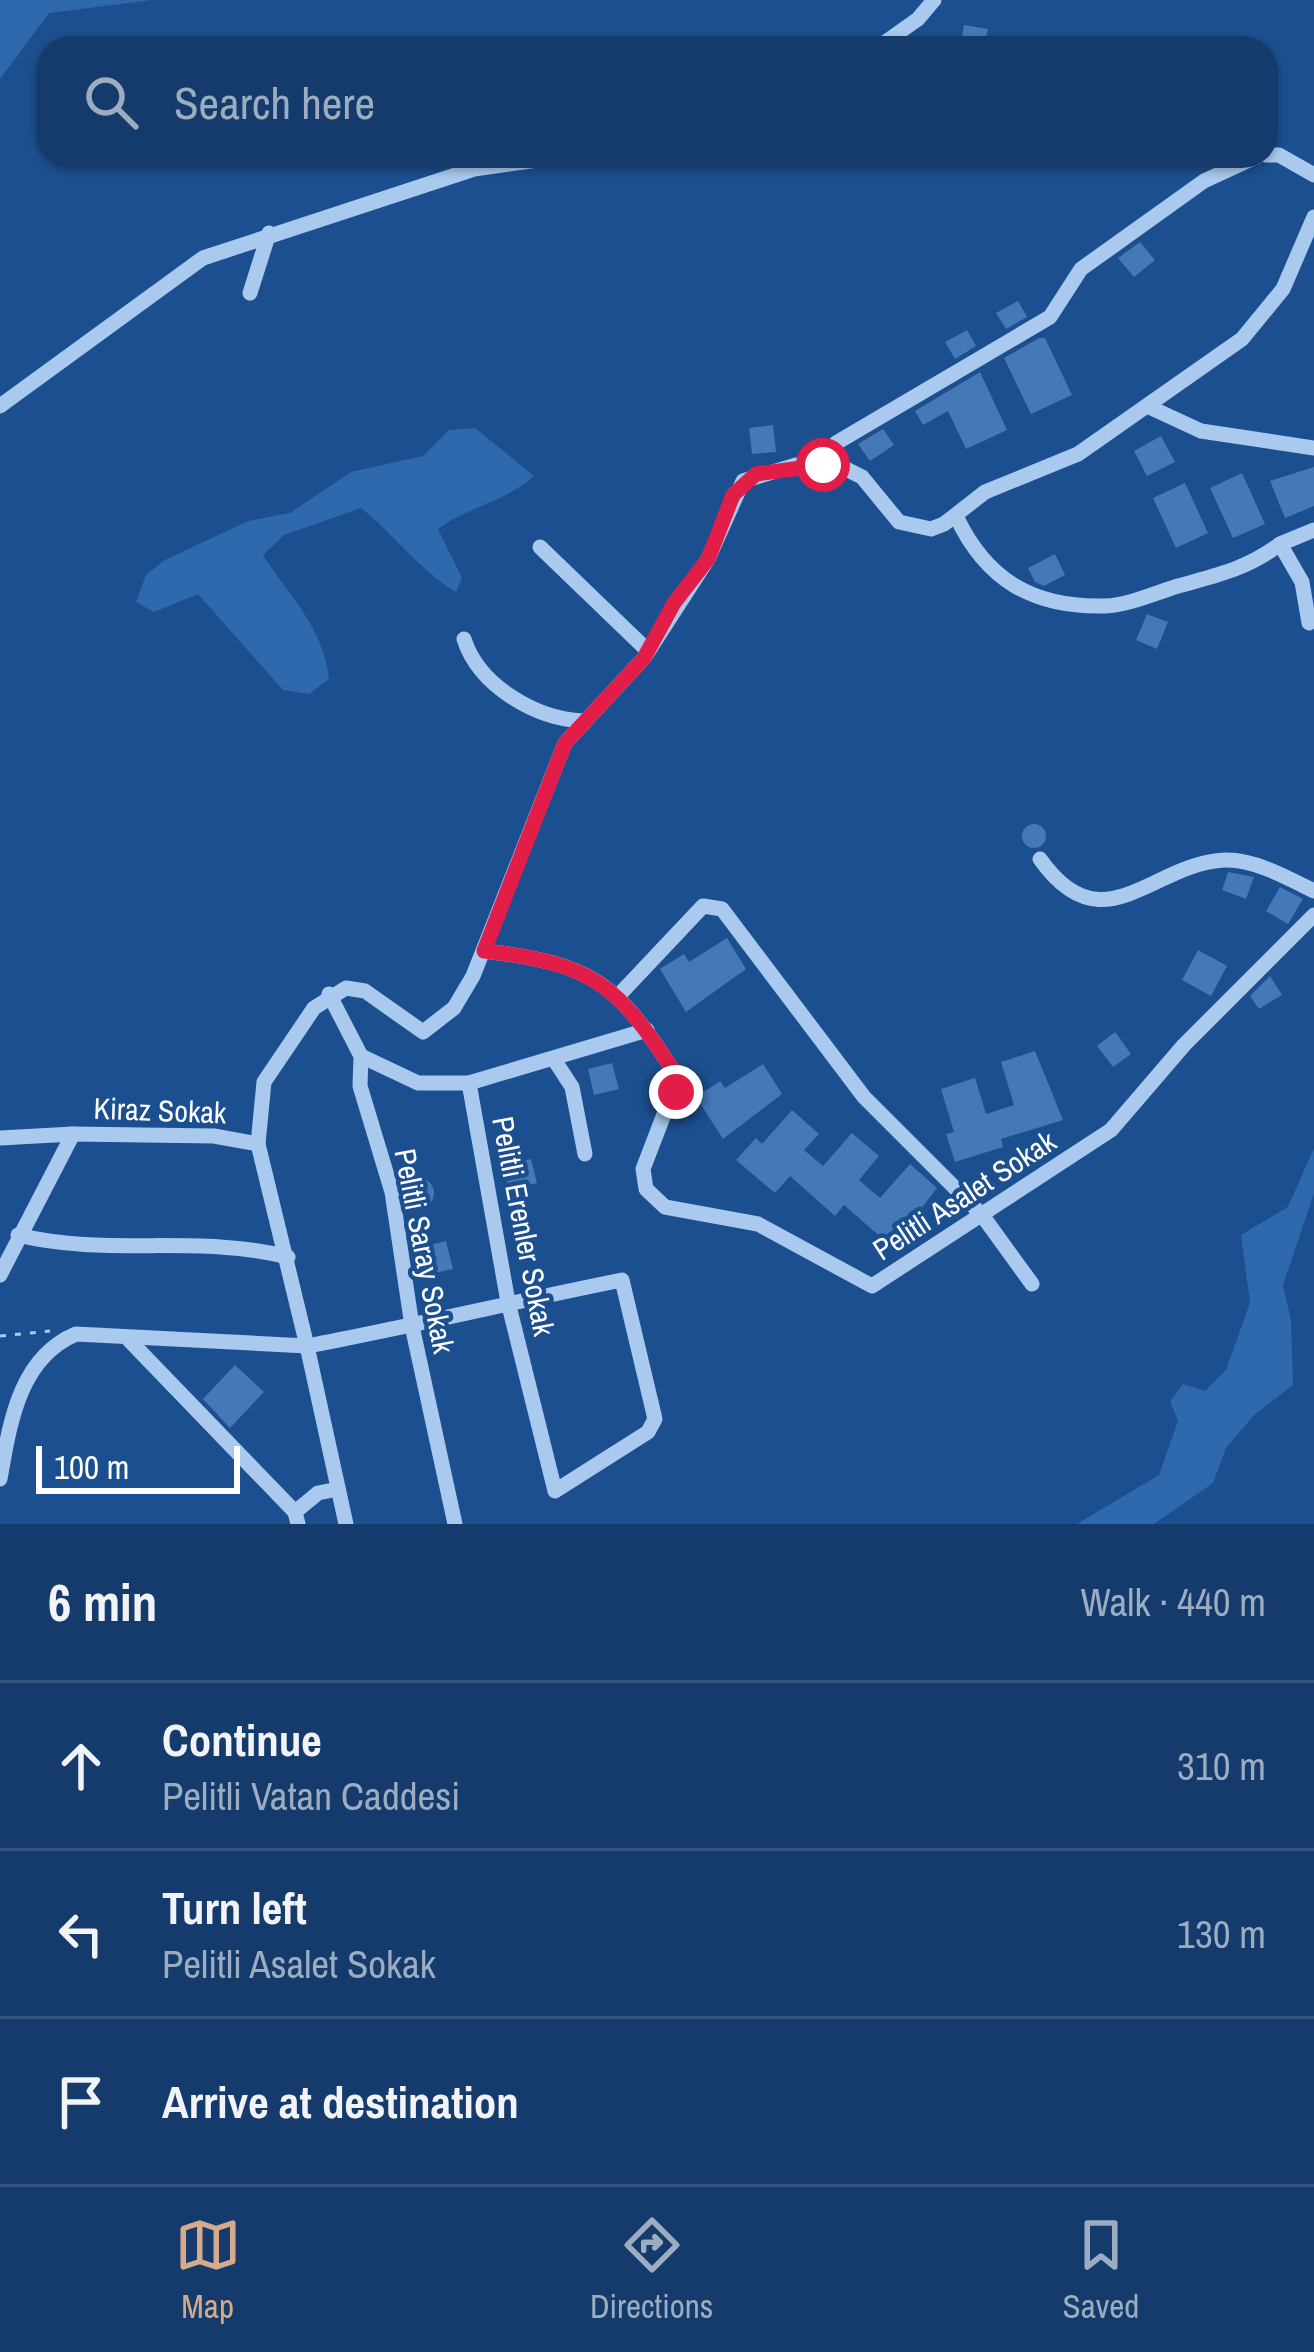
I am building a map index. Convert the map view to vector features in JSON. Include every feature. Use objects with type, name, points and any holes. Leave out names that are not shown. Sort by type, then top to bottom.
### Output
[{"type":"street","points":[[894,36],[934,0]]},
{"type":"street","points":[[1278,155],[1314,175]]},
{"type":"street","points":[[0,406],[203,258],[269,233],[487,168]]},
{"type":"street","points":[[823,465],[836,443],[1050,317],[1081,268],[1204,181],[1234,168]]},
{"type":"street","points":[[346,1524],[259,1144],[257,1109],[264,1082],[328,994],[346,988],[364,991],[423,1032],[454,1009],[484,951],[552,767],[583,722],[634,673],[708,559],[743,481],[796,465],[823,465],[862,477],[899,522],[932,530],[986,492],[1078,454],[1242,338],[1282,289],[1314,217]]},
{"type":"street","points":[[250,293],[269,233]]},
{"type":"street","points":[[1147,406],[1201,430],[1314,448]]},
{"type":"street","points":[[956,516],[976,557],[1020,590],[1110,606],[1249,568],[1280,544],[1314,530]]},
{"type":"street","points":[[1280,544],[1302,582],[1309,623]]},
{"type":"street","points":[[540,547],[648,650]]},
{"type":"street","points":[[464,639],[482,675],[557,720],[583,722]]},
{"type":"street","points":[[1040,859],[1056,881],[1084,897],[1107,900],[1228,860],[1314,891]]},
{"type":"street","points":[[619,994],[685,920],[703,906],[722,908],[864,1097],[982,1215],[1032,1284]]},
{"type":"street","name":"Pelitli Asalet Sokak","points":[[484,951],[567,965],[619,994],[647,1030],[678,1078],[643,1169],[646,1189],[665,1207],[758,1224],[872,1286],[1112,1130],[1184,1046],[1314,915]]},
{"type":"street","name":"Pelitli Saray Sokak","points":[[328,994],[361,1056],[360,1085],[396,1211],[412,1326],[455,1524]]},
{"type":"street","name":"Pelitli Erenler Sokak","points":[[508,1302],[622,1280],[655,1420],[637,1443],[555,1491],[508,1302],[469,1083],[647,1030]]},
{"type":"street","points":[[361,1056],[418,1083],[469,1083]]},
{"type":"street","points":[[555,1061],[572,1087],[585,1154]]},
{"type":"street","points":[[0,1138],[74,1134]]},
{"type":"street","name":"Kiraz Sokak","points":[[0,1275],[74,1134],[214,1136],[259,1144]]},
{"type":"street","points":[[18,1235],[123,1247],[254,1249],[288,1257]]},
{"type":"street","points":[[0,1479],[26,1380],[41,1356],[76,1334],[307,1346],[508,1302]]},
{"type":"street","points":[[129,1340],[296,1518],[318,1493],[338,1490]]},
{"type":"path","points":[[0,1336],[76,1334]]},
{"type":"shaded area","points":[[0,0],[152,0],[49,13],[0,79]]},
{"type":"shaded area","points":[[475,428],[534,476],[438,529],[462,578],[456,592],[361,508],[284,535],[263,555],[304,613],[326,661],[329,679],[309,694],[283,690],[198,594],[154,612],[136,602],[146,575],[165,560],[248,521],[290,513],[351,472],[423,456],[449,430]]},
{"type":"shaded area","points":[[1314,1148],[1314,1193],[1283,1285],[1291,1321],[1293,1385],[1254,1415],[1226,1448],[1213,1483],[1154,1524],[1077,1524],[1159,1475],[1178,1421],[1170,1401],[1183,1384],[1205,1391],[1226,1370],[1250,1303],[1241,1235],[1288,1207]]},
{"type":"building","points":[[964,25],[988,29],[987,36],[962,36]]},
{"type":"building","points":[[1140,242],[1155,260],[1134,277],[1118,258]]},
{"type":"building","points":[[1018,301],[1027,317],[1006,329],[996,313]]},
{"type":"building","points":[[967,330],[976,346],[955,359],[945,342]]},
{"type":"building","points":[[1045,338],[1072,395],[1031,414],[1004,358]]},
{"type":"building","points":[[980,372],[1007,430],[966,449],[948,411],[923,425],[915,411]]},
{"type":"building","points":[[773,425],[776,452],[752,454],[749,428]]},
{"type":"building","points":[[883,429],[894,445],[870,461],[858,444]]},
{"type":"building","points":[[1161,436],[1175,462],[1147,476],[1134,451]]},
{"type":"building","points":[[1314,467],[1314,506],[1285,518],[1270,481]]},
{"type":"building","points":[[1242,473],[1265,524],[1233,538],[1210,488]]},
{"type":"building","points":[[1185,483],[1208,533],[1176,548],[1153,498]]},
{"type":"building","points":[[1055,554],[1065,575],[1044,586],[1035,582],[1028,568]]},
{"type":"building","points":[[1147,614],[1168,622],[1157,649],[1136,640]]},
{"type":"building","points":[[1029,824],[1039,824],[1046,836],[1039,848],[1029,848],[1022,841],[1022,831]]},
{"type":"building","points":[[1228,872],[1254,877],[1246,899],[1222,890]]},
{"type":"building","points":[[1280,887],[1303,899],[1288,924],[1266,911]]},
{"type":"building","points":[[727,938],[746,969],[686,1012],[660,969],[684,954],[689,962]]},
{"type":"building","points":[[1198,950],[1227,966],[1211,996],[1182,980]]},
{"type":"building","points":[[1270,976],[1282,995],[1259,1009],[1250,996]]},
{"type":"building","points":[[1115,1032],[1131,1054],[1113,1067],[1097,1046]]},
{"type":"building","points":[[1035,1051],[1063,1120],[1001,1139],[1003,1147],[955,1162],[946,1134],[954,1132],[941,1089],[975,1078],[986,1114],[1014,1105],[1001,1062]]},
{"type":"building","points":[[612,1063],[619,1089],[594,1095],[588,1069]]},
{"type":"building","points":[[763,1064],[782,1094],[723,1139],[696,1097],[720,1081],[725,1088]]},
{"type":"building","points":[[792,1110],[819,1134],[804,1150],[823,1166],[852,1133],[879,1156],[859,1180],[880,1198],[910,1164],[937,1188],[892,1247],[844,1205],[835,1216],[790,1176],[775,1193],[736,1160],[756,1138],[762,1144]]},
{"type":"building","points":[[531,1159],[537,1183],[509,1190],[504,1166]]},
{"type":"building","points":[[419,1178],[430,1182],[434,1193],[430,1204],[419,1208],[408,1204],[404,1193],[408,1182]]},
{"type":"building","points":[[446,1241],[453,1269],[421,1276],[414,1249]]},
{"type":"building","points":[[235,1365],[264,1392],[230,1428],[203,1399]]},
{"type":"route","points":[[676,1092],[678,1078],[619,994],[567,965],[484,951],[565,743],[634,673],[674,603],[708,559],[733,495],[756,474],[823,465]]}]
